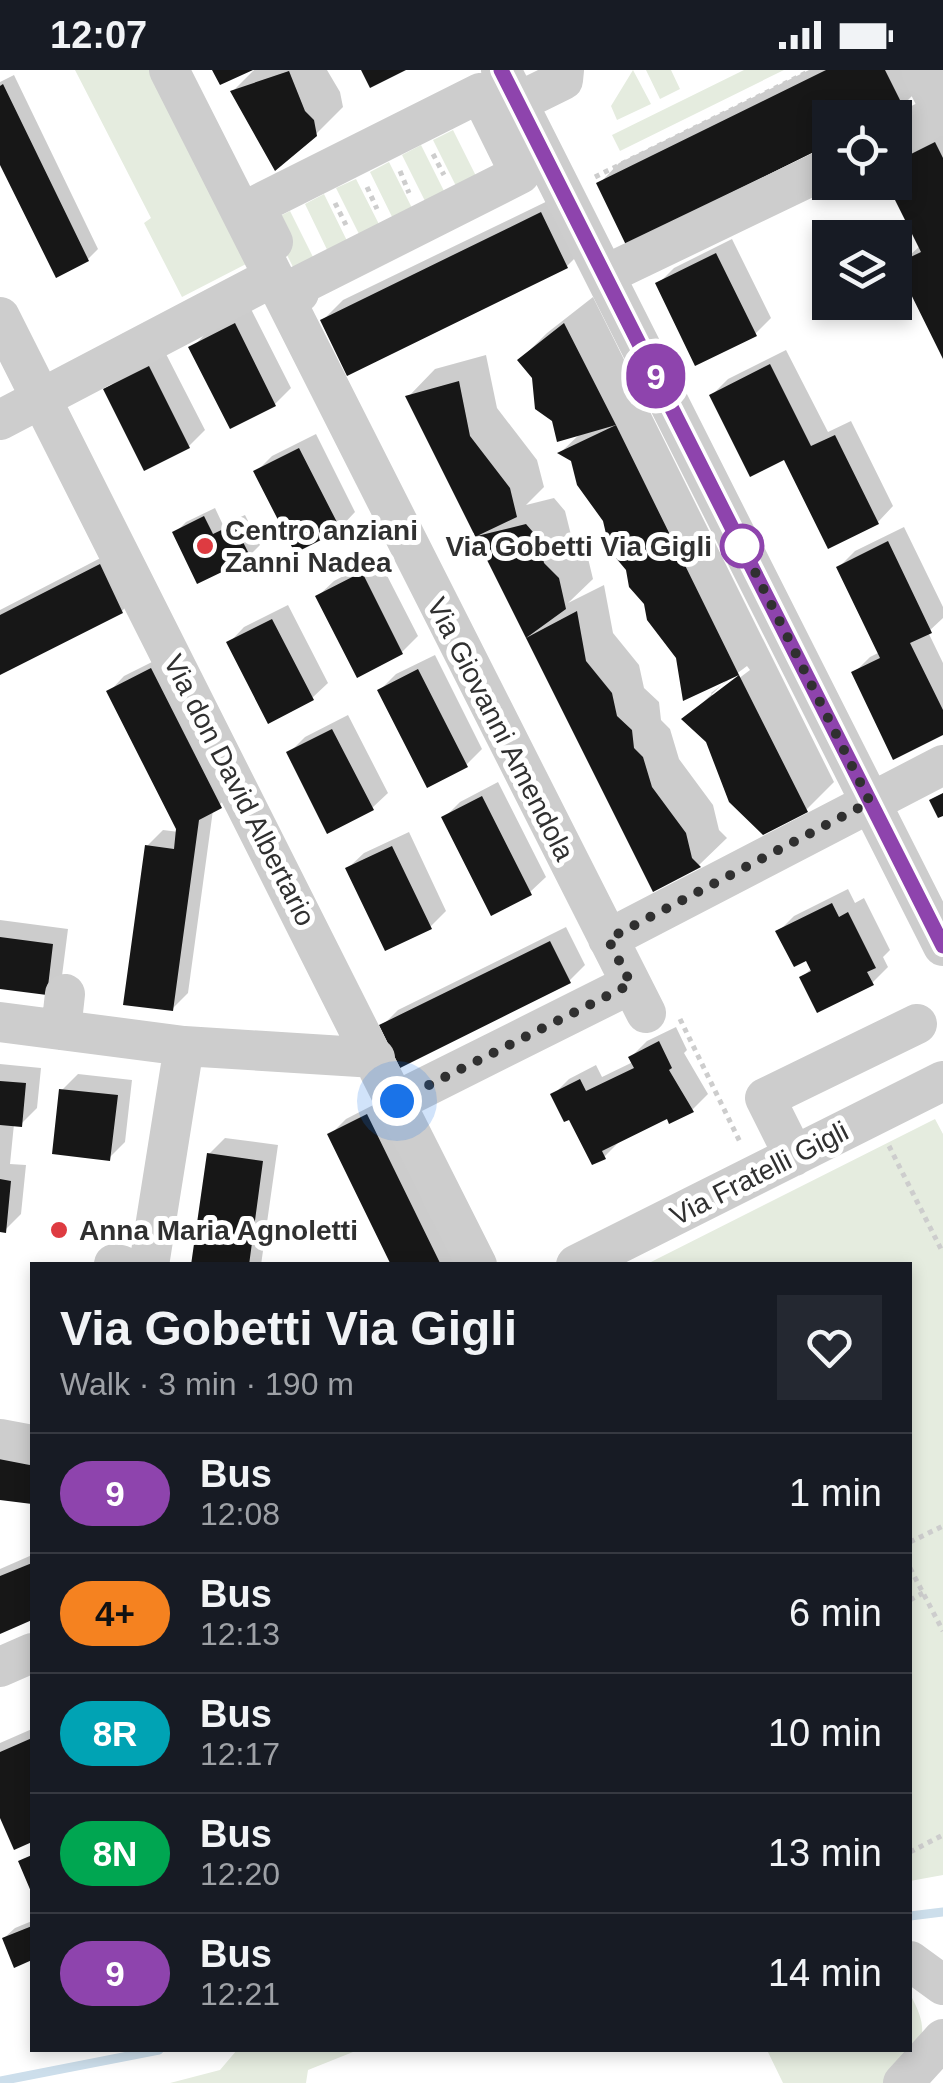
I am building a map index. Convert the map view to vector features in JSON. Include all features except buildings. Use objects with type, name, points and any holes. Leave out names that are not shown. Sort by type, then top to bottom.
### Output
[{"type":"street","name":"Via Giovanni Amendola","points":[[169,70],[289,286],[638,998]]},
{"type":"street","points":[[289,286],[255,206],[480,93],[503,96],[563,80],[564,70]]},
{"type":"street","points":[[912,128],[943,114],[921,70]]},
{"type":"street","points":[[0,420],[391,239],[520,174],[503,96]]},
{"type":"street","points":[[503,96],[605,275],[943,946]]},
{"type":"street","points":[[605,275],[812,176]]},
{"type":"street","name":"Via don David Albertario","points":[[0,317],[476,1262]]},
{"type":"street","points":[[608,939],[943,765]]},
{"type":"street","points":[[397,1101],[638,998]]},
{"type":"street","points":[[0,1022],[63,1012],[184,1046],[375,1058]]},
{"type":"street","points":[[794,1156],[765,1098],[917,1024]]},
{"type":"street","points":[[149,1262],[184,1046]]},
{"type":"street","name":"Via Fratelli Gigli","points":[[582,1262],[794,1156],[881,1129],[943,1081]]},
{"type":"street","points":[[0,1439],[30,1444]]},
{"type":"street","points":[[0,1667],[30,1654]]},
{"type":"street","points":[[912,1963],[943,1986]]},
{"type":"street","points":[[903,2083],[943,2040]]},
{"type":"path","points":[[582,183],[812,70]]},
{"type":"path","points":[[369,148],[459,205]]},
{"type":"path","points":[[369,148],[391,239]]},
{"type":"path","points":[[369,148],[391,239]]},
{"type":"path","points":[[369,148],[391,239]]},
{"type":"path","points":[[638,998],[671,1001],[756,1175]]},
{"type":"path","points":[[881,1129],[943,1253]]},
{"type":"path","points":[[912,1541],[943,1526]]},
{"type":"path","points":[[912,1572],[943,1631]]},
{"type":"path","points":[[912,1599],[923,1593]]},
{"type":"path","points":[[912,1851],[943,1835]]},
{"type":"shaded area","points":[[75,70],[150,70],[248,263],[182,297],[144,223],[151,218]]},
{"type":"shaded area","points":[[633,70],[651,104],[617,120],[611,106]]},
{"type":"shaded area","points":[[646,70],[671,70],[680,89],[660,99]]},
{"type":"shaded area","points":[[744,70],[784,70],[620,151],[612,135]]},
{"type":"shaded area","points":[[453,130],[482,188],[462,198],[433,140]]},
{"type":"shaded area","points":[[421,145],[450,203],[431,213],[402,155]]},
{"type":"shaded area","points":[[389,162],[418,220],[398,229],[370,172]]},
{"type":"shaded area","points":[[356,179],[385,236],[365,246],[336,188]]},
{"type":"shaded area","points":[[324,194],[353,253],[333,262],[305,204]]},
{"type":"shaded area","points":[[290,211],[319,269],[299,279],[270,221]]},
{"type":"shaded area","points":[[935,1119],[943,1134],[943,1875],[912,1881],[912,1262],[651,1262]]},
{"type":"shaded area","points":[[912,1998],[921,2022],[920,2041],[891,2083],[783,2083],[768,2052],[912,2052]]},
{"type":"shaded area","points":[[235,2052],[353,2052],[308,2070],[306,2083],[170,2083],[220,2070]]},
{"type":"waterway","points":[[912,1916],[943,1912]]},
{"type":"waterway","points":[[0,2081],[149,2052]]},
{"type":"bus line","name":"9","points":[[501,70],[943,946]]},
{"type":"place","name":"Centro anziani Zanni Nadea","points":[[205,546]]},
{"type":"place","name":"Via Gobetti Via Gigli","points":[[742,546]]},
{"type":"place","name":"Anna Maria Agnoletti","points":[[59,1230]]},
{"type":"route","points":[[397,1101],[631,984],[608,939],[870,802],[742,546]]}]
